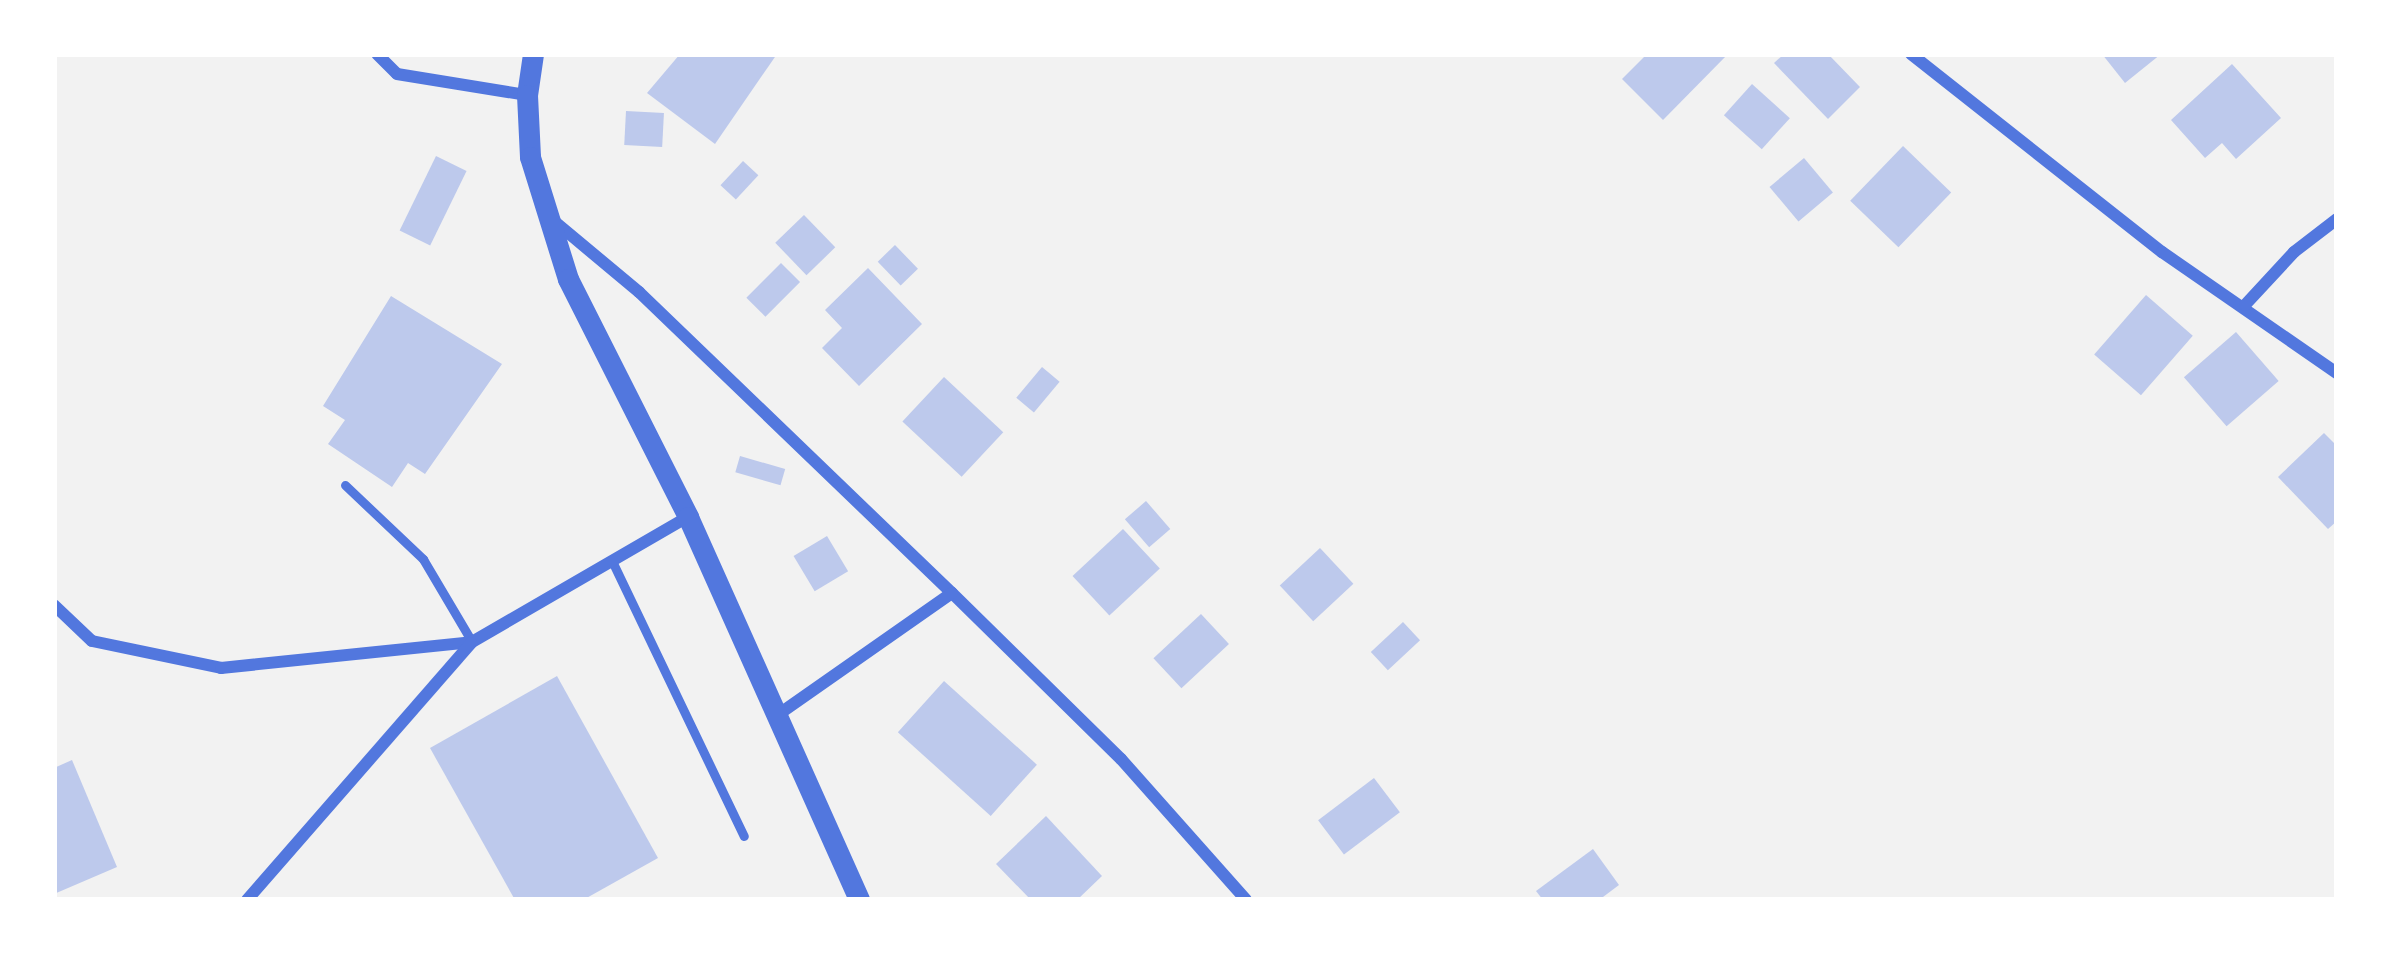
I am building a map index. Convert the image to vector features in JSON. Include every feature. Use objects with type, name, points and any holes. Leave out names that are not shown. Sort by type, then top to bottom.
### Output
[{"type":"street","points":[[376,54],[397,74],[527,94]]},
{"type":"street","points":[[533,54],[527,94],[530,157],[568,279],[688,517],[859,900]]},
{"type":"street","points":[[1911,54],[2162,252],[2245,305],[2337,373]]},
{"type":"street","points":[[546,214],[640,292],[952,593],[1121,759],[1246,900]]},
{"type":"street","points":[[2245,305],[2294,252],[2337,219]]},
{"type":"street","points":[[247,900],[472,642],[688,517]]},
{"type":"street","points":[[779,714],[952,593]]},
{"type":"street","points":[[54,605],[92,641],[221,668],[472,642]]},
{"type":"lane","points":[[345,485],[423,559],[472,642]]},
{"type":"lane","points":[[612,561],[744,836]]},
{"type":"building","points":[[680,54],[777,54],[715,144],[647,93]]},
{"type":"building","points":[[1647,54],[1728,54],[1663,120],[1622,79]]},
{"type":"building","points":[[1784,54],[1828,54],[1860,87],[1828,119],[1774,63]]},
{"type":"building","points":[[2102,54],[2161,54],[2125,83]]},
{"type":"building","points":[[2232,64],[2281,118],[2236,159],[2222,143],[2205,158],[2171,120]]},
{"type":"building","points":[[1752,84],[1790,118],[1762,149],[1724,115]]},
{"type":"building","points":[[626,111],[664,113],[662,147],[624,145]]},
{"type":"building","points":[[1903,146],[1951,193],[1898,247],[1850,201]]},
{"type":"building","points":[[436,156],[467,171],[430,246],[400,231]]},
{"type":"building","points":[[1804,158],[1833,192],[1798,221],[1770,187]]},
{"type":"building","points":[[743,161],[758,175],[736,199],[720,185]]},
{"type":"building","points":[[804,215],[835,247],[806,275],[775,243]]},
{"type":"building","points":[[895,245],[918,269],[901,285],[878,262]]},
{"type":"building","points":[[781,263],[800,282],[765,317],[746,298]]},
{"type":"building","points":[[868,268],[922,324],[859,386],[822,348],[842,328],[825,310]]},
{"type":"building","points":[[2146,295],[2193,336],[2141,395],[2094,355]]},
{"type":"building","points":[[391,296],[502,364],[425,474],[408,463],[392,487],[328,444],[345,420],[323,406]]},
{"type":"building","points":[[2236,332],[2279,381],[2227,426],[2184,377]]},
{"type":"building","points":[[1042,367],[1060,382],[1034,412],[1016,398]]},
{"type":"building","points":[[944,377],[1003,432],[962,477],[902,422]]},
{"type":"building","points":[[2324,433],[2337,446],[2337,521],[2328,529],[2278,477]]},
{"type":"building","points":[[740,456],[785,469],[780,485],[735,472]]},
{"type":"building","points":[[1146,501],[1170,529],[1149,547],[1125,519]]},
{"type":"building","points":[[1123,529],[1160,568],[1109,616],[1073,576]]},
{"type":"building","points":[[827,536],[848,571],[815,591],[794,556]]},
{"type":"building","points":[[1320,548],[1353,584],[1313,621],[1280,586]]},
{"type":"building","points":[[1201,614],[1229,644],[1181,688],[1153,658]]},
{"type":"building","points":[[1403,622],[1420,640],[1388,670],[1371,652]]},
{"type":"building","points":[[557,676],[658,858],[583,900],[515,900],[430,748]]},
{"type":"building","points":[[944,681],[1037,765],[991,816],[898,732]]},
{"type":"building","points":[[72,760],[117,867],[54,894],[54,768]]},
{"type":"building","points":[[1374,778],[1400,812],[1344,854],[1318,820]]},
{"type":"building","points":[[1046,816],[1102,876],[1077,900],[1031,900],[996,864]]},
{"type":"building","points":[[1593,849],[1619,885],[1599,900],[1543,900],[1536,891]]}]
